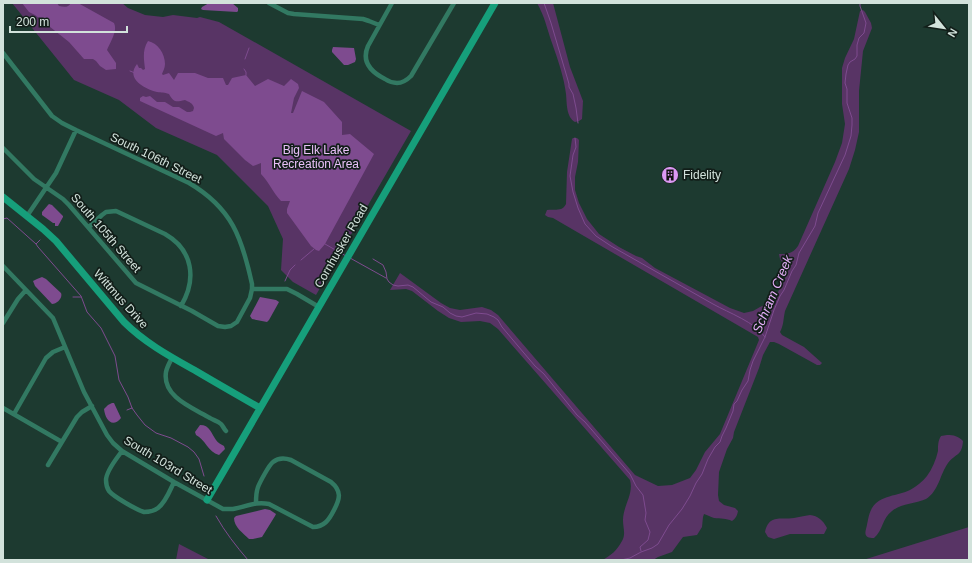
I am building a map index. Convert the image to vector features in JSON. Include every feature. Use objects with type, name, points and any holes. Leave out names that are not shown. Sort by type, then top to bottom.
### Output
[{"type":"street","points":[[269,3],[288,13],[363,19],[379,25]]},
{"type":"street","points":[[392,3],[365,51],[365,56],[370,68],[377,75],[388,81],[396,83],[405,81],[411,76],[454,3]]},
{"type":"street","name":"Cornhusker Road","points":[[207,500],[495,3]]},
{"type":"street","name":"South 106th Street","points":[[3,53],[52,116],[62,123],[197,187],[212,199],[233,225],[239,238],[249,270],[252,289]]},
{"type":"street","points":[[27,216],[56,173],[76,130]]},
{"type":"street","name":"South 105th Street","points":[[3,148],[34,178],[69,205],[89,226],[136,283],[218,326],[225,327],[231,326],[237,322],[250,298],[252,289]]},
{"type":"street","name":"Wittmus Drive","points":[[3,197],[43,228],[56,241],[133,331],[172,358],[260,408]]},
{"type":"street","points":[[89,226],[102,215],[111,211],[116,211],[165,234],[178,243],[189,261],[190,269],[190,287],[181,306]]},
{"type":"street","name":"South 103rd Street","points":[[3,266],[53,318],[84,392],[107,435],[122,451],[223,509],[232,509],[263,502],[313,527],[320,526],[327,521],[338,503],[339,494],[331,482],[291,460],[281,459],[271,464],[258,488],[256,503]]},
{"type":"street","points":[[252,289],[287,289],[319,307]]},
{"type":"street","points":[[3,324],[18,299],[26,290]]},
{"type":"street","points":[[14,414],[46,358],[51,353],[65,347]]},
{"type":"street","points":[[172,358],[166,372],[167,384],[170,391],[182,402],[220,424],[226,431]]},
{"type":"street","points":[[48,465],[78,415],[92,406]]},
{"type":"street","points":[[3,408],[62,442]]},
{"type":"street","points":[[122,451],[107,474],[106,486],[115,496],[138,510],[144,512],[152,511],[158,508],[174,482]]},
{"type":"green space","name":"Big Elk Lake Recreation Area","points":[[12,3],[122,3],[128,8],[145,15],[163,17],[173,15],[197,18],[200,17],[219,22],[411,131],[316,295],[293,282],[281,270],[283,239],[268,206],[217,155],[156,128],[119,100],[74,80]]},
{"type":"green space","points":[[537,3],[553,3],[570,67],[583,101],[582,119],[579,121],[575,122],[572,120],[568,113],[565,88],[560,68],[544,18]]},
{"type":"green space","points":[[863,10],[871,23],[872,28],[863,51],[859,91],[859,132],[855,150],[849,169],[785,311],[780,332],[782,335],[804,347],[822,363],[817,365],[779,344],[770,342],[763,355],[719,472],[719,501],[724,505],[735,508],[738,511],[736,517],[732,521],[714,518],[704,514],[702,527],[697,535],[683,537],[672,552],[653,560],[602,560],[614,552],[623,538],[623,515],[631,490],[630,480],[498,329],[490,323],[480,321],[461,322],[449,318],[412,291],[406,289],[390,290],[400,273],[450,308],[460,310],[482,307],[491,310],[498,315],[635,475],[658,486],[672,485],[690,478],[705,452],[720,434],[759,340],[758,337],[553,218],[545,215],[547,210],[558,210],[566,204],[567,172],[572,139],[577,138],[579,140],[575,190],[579,203],[587,219],[599,234],[619,247],[642,258],[655,268],[730,308],[744,313],[753,311],[769,303],[775,298],[787,274],[786,268],[780,259],[779,254],[790,253],[798,246],[842,143],[845,124],[842,104],[842,68],[854,39],[860,11]]},
{"type":"green space","points":[[947,435],[959,438],[963,441],[962,446],[960,452],[945,467],[934,492],[926,499],[896,508],[886,517],[879,532],[874,538],[867,536],[865,531],[869,516],[875,504],[884,498],[910,490],[923,480],[929,473],[935,461],[938,451],[938,443],[941,436]]},
{"type":"green space","points":[[810,515],[818,517],[824,523],[827,528],[824,534],[790,534],[774,539],[768,537],[765,532],[769,522],[772,520]]},
{"type":"green space","points":[[969,527],[969,560],[863,560]]},
{"type":"green space","points":[[179,544],[210,560],[176,560]]},
{"type":"shaded area","points":[[22,3],[57,3],[59,6],[64,7],[69,6],[71,3],[78,3],[114,23],[114,33],[107,50],[116,63],[116,69],[106,70],[93,59],[84,59],[69,42],[29,12]]},
{"type":"shaded area","points":[[209,3],[232,3],[238,8],[238,11],[201,9]]},
{"type":"shaded area","points":[[148,41],[152,42],[158,47],[165,60],[162,74],[169,73],[174,80],[178,73],[195,73],[208,78],[223,78],[226,85],[228,85],[232,78],[246,75],[255,86],[268,79],[284,86],[291,79],[298,84],[299,88],[294,98],[291,113],[293,113],[302,91],[324,102],[342,122],[342,135],[350,134],[374,154],[325,244],[319,251],[311,246],[287,213],[290,201],[281,201],[261,174],[261,163],[253,166],[245,160],[224,139],[223,133],[216,136],[140,101],[140,98],[143,96],[150,96],[157,102],[165,102],[173,107],[179,107],[187,112],[193,111],[194,108],[192,104],[185,100],[176,101],[172,99],[169,94],[157,92],[142,86],[135,79],[133,74],[137,64],[139,68],[143,70],[145,69],[144,51]]},
{"type":"shaded area","points":[[333,47],[354,48],[356,59],[355,62],[344,65],[332,52]]},
{"type":"shaded area","points":[[49,204],[63,216],[58,226],[55,226],[55,223],[42,215],[42,212]]},
{"type":"shaded area","points":[[42,277],[61,293],[60,299],[56,303],[52,304],[35,286],[33,281]]},
{"type":"shaded area","points":[[260,297],[279,302],[267,322],[252,319],[250,316]]},
{"type":"shaded area","points":[[114,403],[121,418],[115,423],[112,423],[107,419],[104,409]]},
{"type":"shaded area","points":[[200,425],[206,426],[217,441],[224,446],[225,449],[219,455],[212,451],[202,439],[196,435],[195,432]]},
{"type":"shaded area","points":[[265,509],[276,514],[275,516],[262,537],[249,539],[237,527],[234,518],[236,516]]},
{"type":"waterway","points":[[544,3],[569,87],[573,94],[578,123]]},
{"type":"waterway","name":"Schram Creek","points":[[621,560],[630,558],[658,544],[669,525],[690,496],[708,459],[715,447],[720,442],[733,411],[734,404],[748,381],[753,361],[765,337],[780,296],[796,265],[799,253],[815,226],[818,213],[845,155],[851,136],[852,118],[847,103],[847,89],[845,83],[848,65],[857,56],[857,45],[859,38],[864,33],[866,23],[860,3]]},
{"type":"waterway","points":[[245,59],[249,48]]},
{"type":"waterway","points":[[244,69],[246,75]]},
{"type":"waterway","points":[[130,71],[135,73]]},
{"type":"waterway","points":[[575,138],[576,147],[573,155],[570,176],[573,192],[585,224],[596,236],[700,297],[748,322],[765,337]]},
{"type":"waterway","points":[[3,219],[7,218],[36,244]]},
{"type":"waterway","points":[[40,240],[36,244],[38,247],[81,296],[87,312],[101,328],[115,356],[119,380],[132,408],[145,425],[156,433],[171,438],[194,452],[199,459],[204,476]]},
{"type":"waterway","points":[[325,244],[346,256]]},
{"type":"waterway","points":[[301,260],[314,249]]},
{"type":"waterway","points":[[350,258],[386,278]]},
{"type":"waterway","points":[[373,259],[383,265],[387,279],[393,285],[408,285],[413,287],[431,302],[443,307],[456,316],[462,317],[476,313],[487,314],[498,320],[502,327],[535,366],[544,374],[577,415],[585,422],[630,474],[636,486],[643,495],[646,513],[645,520],[650,532],[648,540],[640,547],[641,551]]},
{"type":"waterway","points":[[285,281],[290,270],[295,265]]},
{"type":"waterway","points":[[73,297],[81,297]]},
{"type":"waterway","points":[[127,410],[132,408]]},
{"type":"waterway","points":[[216,516],[223,528],[248,560]]},
{"type":"place","name":"Fidelity","points":[[670,175]]}]
